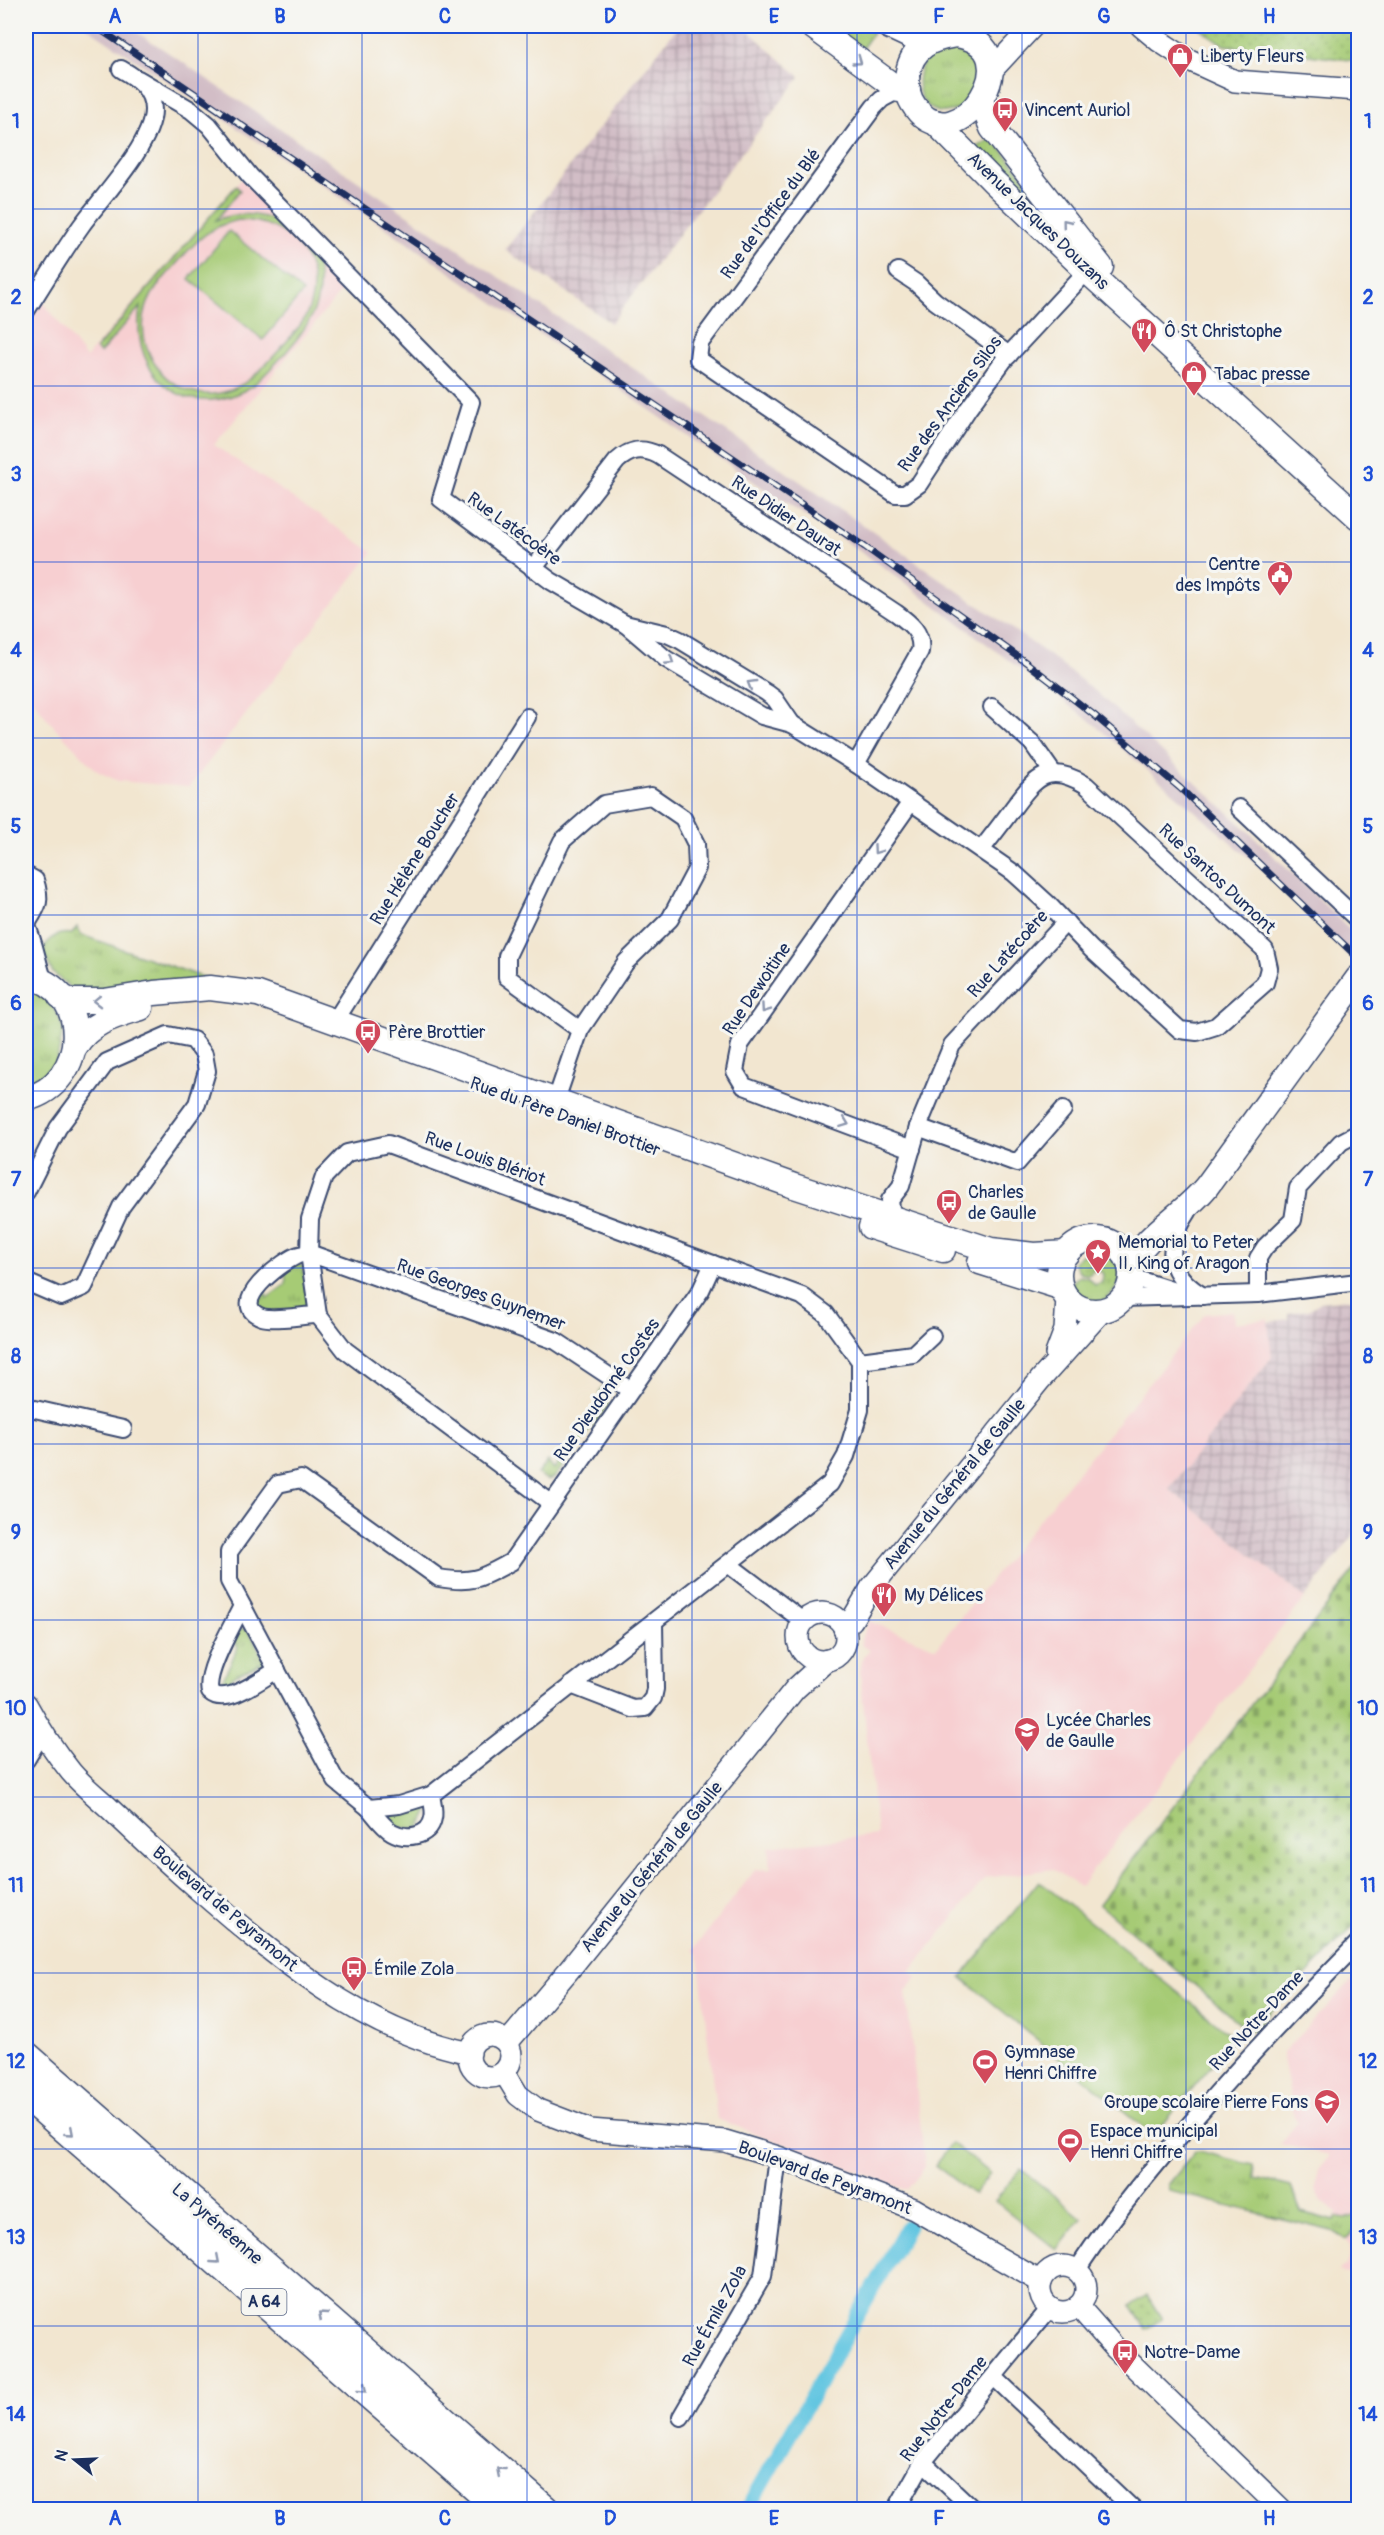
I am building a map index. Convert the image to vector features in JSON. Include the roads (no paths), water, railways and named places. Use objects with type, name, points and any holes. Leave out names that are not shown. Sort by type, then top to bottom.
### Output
[{"type":"highway","name":"La Pyrénéenne","points":[[26,2057],[544,2510]]},
{"type":"highway","name":"La Pyrénéenne","points":[[26,2093],[502,2510]]},
{"type":"main road","points":[[812,26],[903,89],[914,106],[927,119],[946,122],[963,117],[981,101],[988,89],[991,71],[986,54],[974,41],[964,37],[888,26]]},
{"type":"main road","points":[[903,89],[911,63],[944,35]]},
{"type":"main road","name":"Avenue Jacques Douzans","points":[[981,101],[992,128],[1142,319]]},
{"type":"main road","name":"Avenue Jacques Douzans","points":[[935,122],[994,182],[1087,270],[1359,518]]},
{"type":"main road","points":[[1214,1175],[1190,1197],[1143,1229],[1108,1242],[1086,1240],[1075,1245],[1067,1253],[1059,1269],[1064,1293],[1081,1309],[1101,1312],[1128,1281],[1135,1255],[1150,1239],[1196,1200],[1359,978]]},
{"type":"main road","points":[[26,1099],[48,1090],[65,1072],[75,1047],[75,1027],[68,1008],[44,986]]},
{"type":"main road","name":"Rue du Père Daniel Brottier","points":[[44,986],[71,1001],[104,1001],[154,993],[210,988],[258,994],[794,1186],[1001,1252],[1034,1256],[1067,1253]]},
{"type":"main road","name":"Rue du Père Daniel Brottier","points":[[75,1047],[82,1034],[106,1018],[158,1003],[211,999],[256,1006],[895,1218],[1064,1293]]},
{"type":"main road","points":[[1108,1242],[1125,1256],[1128,1281]]},
{"type":"street","points":[[991,71],[1033,26]]},
{"type":"street","points":[[1141,26],[1185,58],[1235,81],[1359,90]]},
{"type":"street","points":[[26,311],[81,226],[146,135],[153,109],[146,89],[138,79],[121,69]]},
{"type":"street","name":"Rue Latécoère","points":[[138,79],[191,110],[209,125],[250,176],[471,402],[441,499],[533,569],[625,624],[666,659],[752,711],[768,719],[792,724],[856,764],[1014,873],[1066,922],[952,1045],[918,1127],[901,1185],[895,1218]]},
{"type":"street","name":"Rue de l'Office du Blé","points":[[710,368],[698,358],[700,344],[874,107],[882,99],[903,89]]},
{"type":"street","name":"Rue des Anciens Silos","points":[[710,368],[895,494],[905,494],[919,484],[968,410],[1009,355],[1087,270]]},
{"type":"street","points":[[897,271],[1009,355]]},
{"type":"street","name":"Rue Didier Daurat","points":[[533,569],[617,461],[625,454],[639,449],[658,455],[896,613],[917,632],[921,645],[920,651],[856,764]]},
{"type":"street","name":"Rue Latécoère","points":[[625,624],[680,640],[776,699],[792,724]]},
{"type":"street","points":[[981,850],[1030,785],[1043,775],[1053,773],[1032,743],[992,707]]},
{"type":"street","name":"Rue Hélène Boucher","points":[[335,1021],[528,717]]},
{"type":"street","name":"Rue Santos Dumont","points":[[1053,773],[1068,776],[1086,785],[1265,950],[1269,968],[1264,983],[1216,1026],[1197,1032],[1180,1030],[1091,949],[1066,922]]},
{"type":"street","points":[[556,1100],[580,1030],[626,962],[670,919],[697,868],[696,844],[683,818],[651,796],[604,804],[562,841],[507,956],[507,977],[580,1030]]},
{"type":"street","name":"Rue Dewoitine","points":[[911,802],[740,1045],[735,1071],[744,1086],[912,1149]]},
{"type":"street","points":[[1239,808],[1359,920]]},
{"type":"street","points":[[26,875],[35,880],[40,897],[37,909],[26,924],[44,986]]},
{"type":"street","points":[[26,1192],[58,1128],[107,1062],[168,1035],[193,1040],[204,1054],[207,1071],[197,1104],[121,1207],[84,1287],[61,1297],[26,1282]]},
{"type":"street","points":[[918,1127],[1017,1163],[1063,1110]]},
{"type":"street","points":[[1258,1294],[1258,1258],[1265,1247],[1293,1220],[1298,1188],[1341,1142],[1359,1133]]},
{"type":"street","name":"Rue Louis Blériot","points":[[551,1503],[345,1350],[318,1314],[309,1253],[310,1219],[324,1177],[346,1153],[388,1144],[713,1264]]},
{"type":"street","name":"Rue Latécoère","points":[[895,1218],[903,1206],[901,1185]]},
{"type":"street","points":[[1196,1200],[1177,1229],[1172,1246],[1172,1258],[1180,1278],[1188,1287],[1203,1296]]},
{"type":"street","points":[[309,1253],[297,1255],[260,1282],[251,1294],[250,1307],[255,1313],[266,1318],[318,1314]]},
{"type":"street","name":"Rue Georges Guynemer","points":[[309,1253],[556,1341],[630,1390]]},
{"type":"street","points":[[369,1808],[399,1804],[431,1795],[830,1484],[846,1456],[860,1410],[860,1361],[826,1314],[802,1296],[713,1264]]},
{"type":"street","name":"Rue Dieudonné Costes","points":[[431,1795],[434,1815],[431,1825],[415,1836],[392,1832],[369,1808],[336,1781],[229,1581],[229,1552],[278,1484],[301,1479],[439,1578],[461,1582],[478,1579],[511,1562],[701,1290],[713,1264]]},
{"type":"street","points":[[1128,1281],[1203,1296],[1258,1294],[1359,1282]]},
{"type":"street","points":[[1040,1380],[1061,1344],[1067,1320],[1064,1293]]},
{"type":"street","points":[[1040,1380],[1101,1312]]},
{"type":"street","points":[[860,1361],[913,1354],[932,1336]]},
{"type":"street","name":"Avenue du Général de Gaulle","points":[[844,1628],[852,1620],[871,1588],[1040,1380]]},
{"type":"street","points":[[26,1407],[123,1429]]},
{"type":"street","points":[[728,1564],[804,1622]]},
{"type":"street","name":"Avenue du Général de Gaulle","points":[[827,1613],[871,1588]]},
{"type":"street","points":[[242,1606],[211,1672],[208,1686],[210,1692],[220,1697],[231,1696],[277,1670]]},
{"type":"street","points":[[827,1613],[835,1617],[844,1628],[844,1645],[840,1652],[827,1660],[815,1660],[802,1651],[798,1638],[804,1622],[810,1616],[827,1613]]},
{"type":"street","points":[[571,1685],[633,1709],[645,1708],[653,1698],[655,1689],[654,1622]]},
{"type":"street","name":"Avenue du Général de Gaulle","points":[[795,1689],[802,1666],[802,1651]]},
{"type":"street","name":"Avenue du Général de Gaulle","points":[[507,2043],[569,1971],[795,1689],[827,1660]]},
{"type":"street","name":"Boulevard de Peyramont","points":[[26,1704],[42,1733],[72,1773],[164,1859],[257,1940],[315,1985],[399,2031],[444,2048],[470,2053]]},
{"type":"street","points":[[26,1760],[42,1733]]},
{"type":"street","name":"Rue Notre-Dame","points":[[1077,2270],[1125,2203],[1176,2141],[1261,2043],[1359,1943]]},
{"type":"street","points":[[495,2036],[507,2043],[511,2061],[504,2072],[493,2077],[480,2074],[472,2066],[470,2053],[472,2046],[482,2037],[495,2036]]},
{"type":"street","name":"Boulevard de Peyramont","points":[[504,2072],[518,2095],[538,2110],[590,2130],[724,2141],[778,2157],[914,2209],[1041,2282]]},
{"type":"street","name":"Rue Émile Zola","points":[[681,2417],[763,2276],[778,2157]]},
{"type":"street","points":[[1056,2267],[1070,2267],[1077,2270],[1085,2281],[1086,2296],[1078,2306],[1064,2312],[1050,2308],[1041,2297],[1041,2282],[1049,2271],[1056,2267]]},
{"type":"street","points":[[1078,2306],[1116,2349],[1282,2510]]},
{"type":"street","name":"Rue Notre-Dame","points":[[896,2510],[923,2462],[1050,2308]]},
{"type":"street","points":[[994,2377],[1134,2510]]},
{"type":"street","points":[[923,2462],[974,2510]]},
{"type":"waterway","points":[[747,2510],[908,2226]]},
{"type":"railway","points":[[95,26],[865,547],[1027,663],[1094,715],[1180,788],[1358,958]]},
{"type":"place","name":"Liberty Fleurs","points":[[1180,79]]},
{"type":"place","name":"Vincent Auriol","points":[[1005,133]]},
{"type":"place","name":"Ô St Christophe","points":[[1144,354]]},
{"type":"place","name":"Tabac presse","points":[[1194,397]]},
{"type":"place","name":"Centre des Impôts","points":[[1280,597]]},
{"type":"place","name":"Père Brottier","points":[[368,1055]]},
{"type":"place","name":"Charles de Gaulle","points":[[949,1225]]},
{"type":"place","name":"Memorial to Peter II, King of Aragon","points":[[1098,1275]]},
{"type":"place","name":"My Délices","points":[[884,1618]]},
{"type":"place","name":"Lycée Charles de Gaulle","points":[[1027,1753]]},
{"type":"place","name":"Émile Zola","points":[[354,1992]]},
{"type":"place","name":"Gymnase Henri Chiffre","points":[[985,2085]]},
{"type":"place","name":"Groupe scolaire Pierre Fons","points":[[1327,2125]]},
{"type":"place","name":"Espace municipal Henri Chiffre","points":[[1070,2164]]},
{"type":"place","name":"Notre-Dame","points":[[1125,2375]]}]
